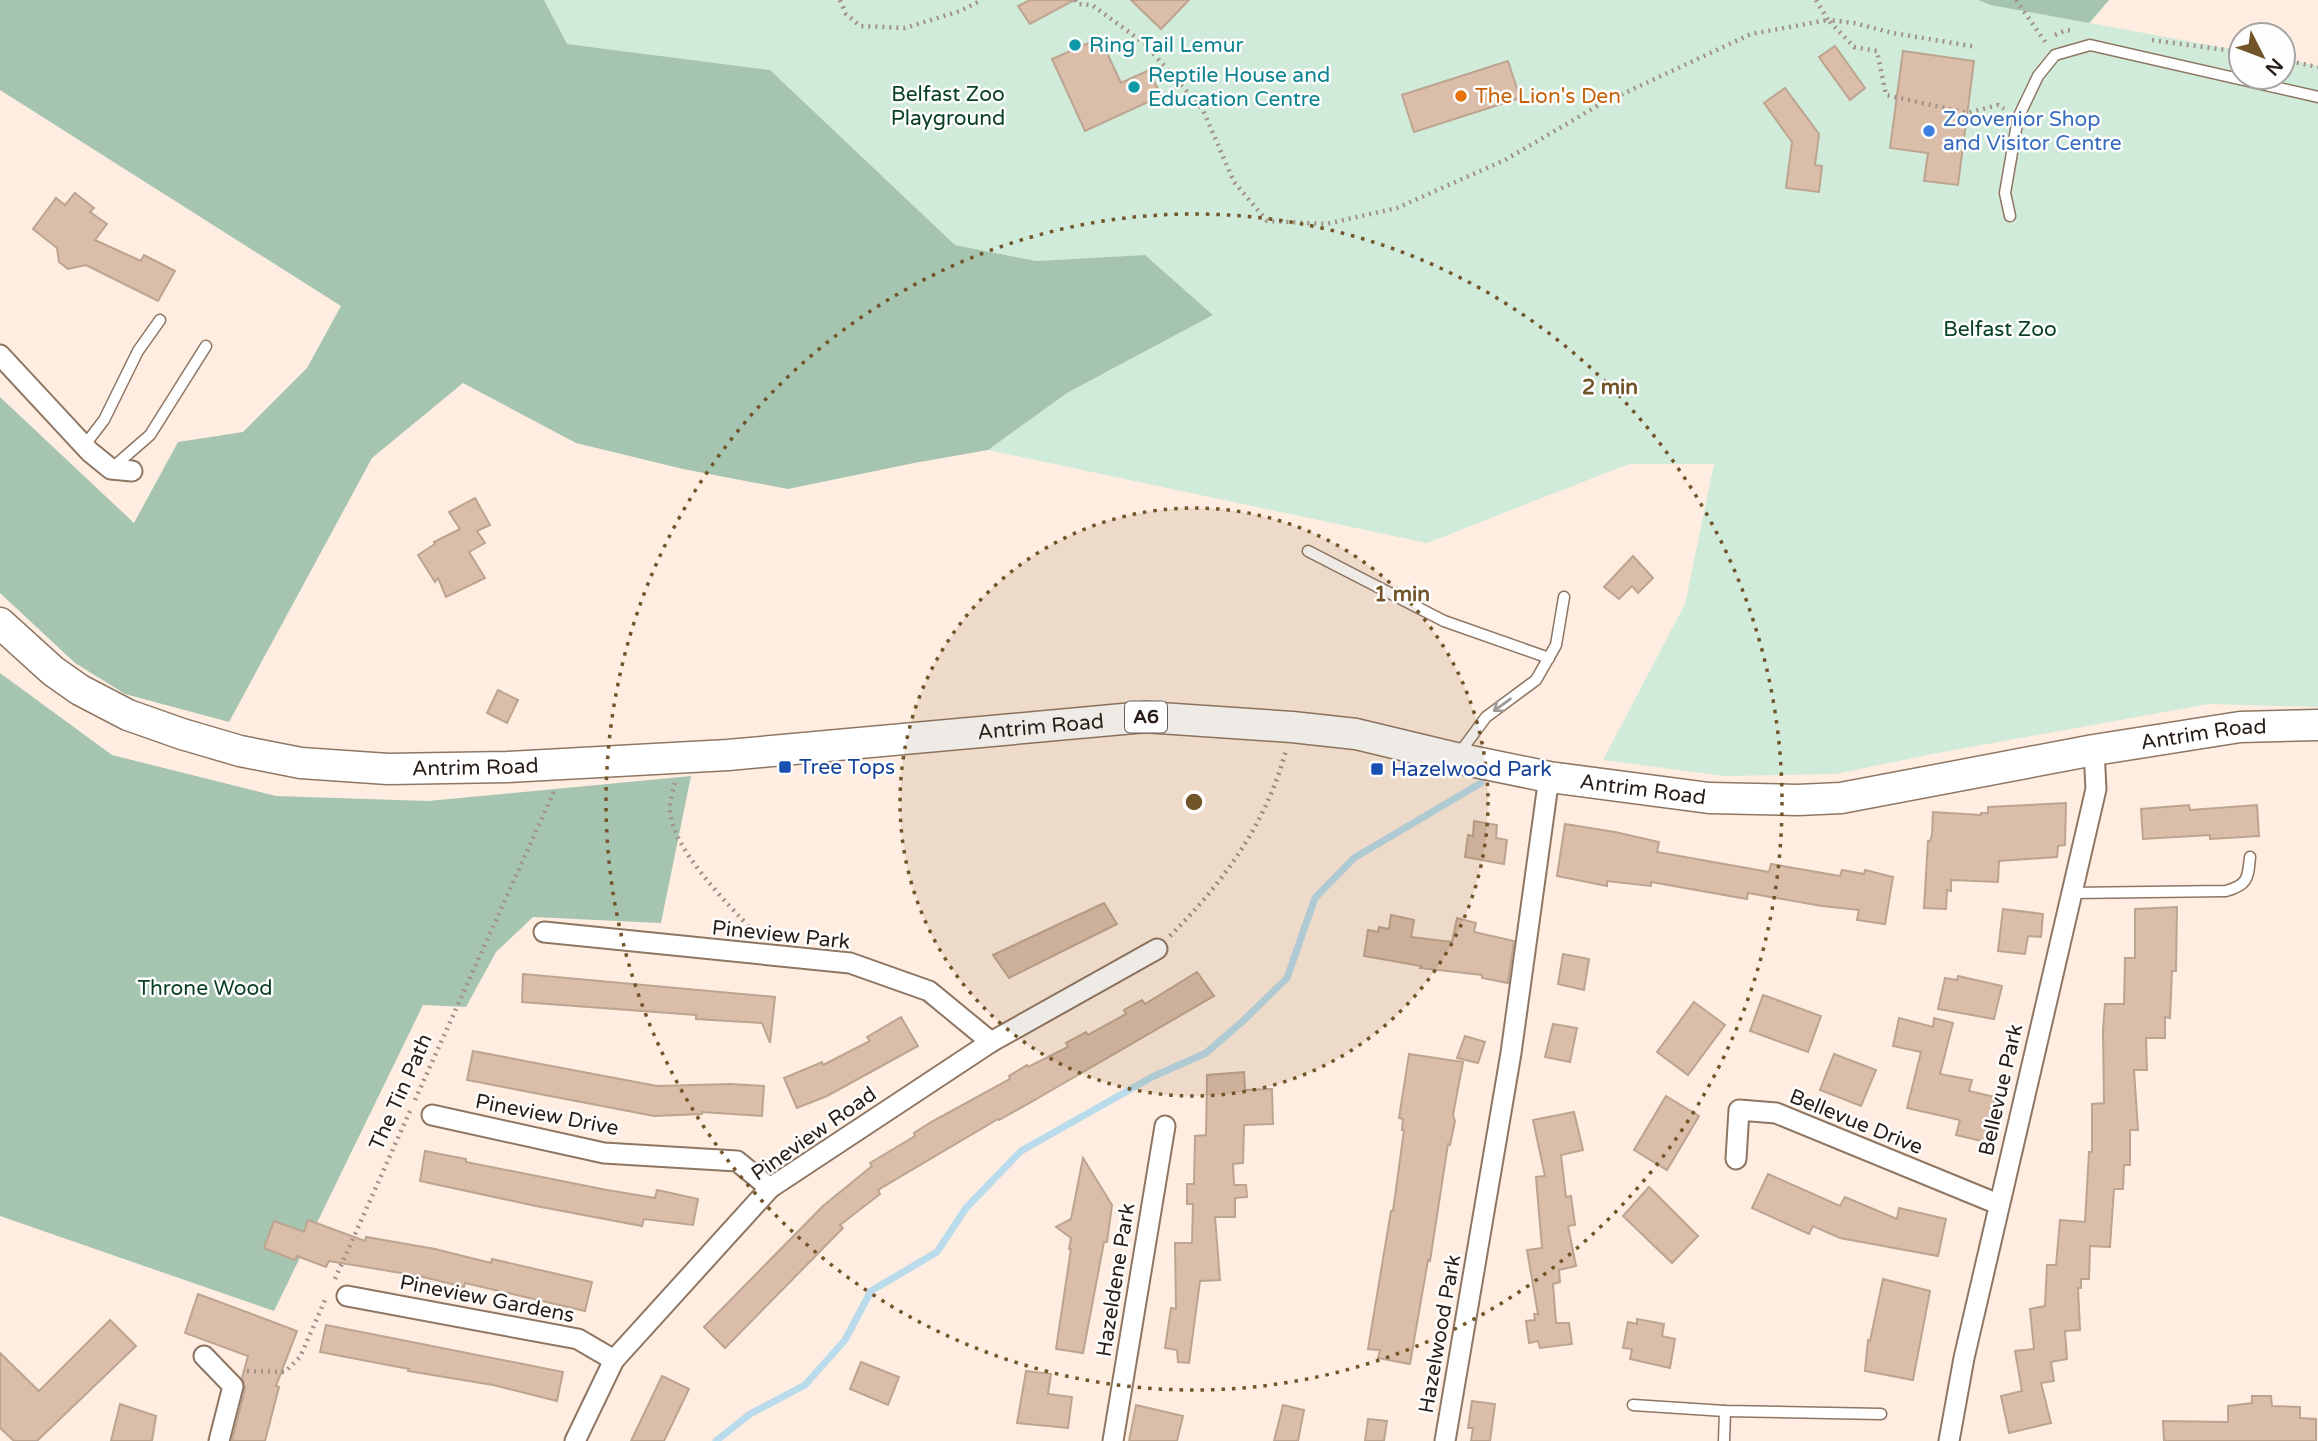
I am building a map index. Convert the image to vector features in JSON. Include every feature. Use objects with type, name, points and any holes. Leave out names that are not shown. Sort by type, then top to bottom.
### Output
[{"type":"main road","name":"Antrim Road","points":[[0,623],[53,671],[103,704],[182,734],[240,751],[301,763],[388,769],[507,767],[677,758],[1144,717],[1356,734],[1549,777],[1709,798],[1798,800],[1841,798],[2094,750],[2240,727],[2318,725]]},
{"type":"street","points":[[0,355],[84,446],[111,469],[132,471]]},
{"type":"street","name":"Bellevue Park","points":[[1949,1441],[1964,1358],[1998,1204],[2096,789],[2094,750]]},
{"type":"street","name":"Hazelwood Park","points":[[1445,1441],[1511,1053],[1549,777]]},
{"type":"street","name":"Pineview Park","points":[[544,932],[850,964],[929,991],[991,1042]]},
{"type":"street","name":"Pineview Road","points":[[575,1441],[614,1360],[770,1188],[991,1042],[1157,949]]},
{"type":"street","name":"Bellevue Drive","points":[[1736,1158],[1739,1110],[1776,1113],[1998,1204]]},
{"type":"street","name":"Pineview Drive","points":[[432,1115],[604,1153],[737,1161],[770,1188]]},
{"type":"street","name":"Hazeldene Park","points":[[1112,1441],[1165,1126]]},
{"type":"street","name":"Pineview Gardens","points":[[336,1290],[578,1339],[614,1360]]},
{"type":"street","points":[[204,1356],[233,1386],[219,1441]]},
{"type":"lane","points":[[2010,216],[2005,193],[2018,118],[2038,76],[2055,55],[2090,45],[2318,97]]},
{"type":"lane","points":[[84,446],[104,421],[138,351],[160,320]]},
{"type":"lane","points":[[111,469],[150,435],[206,346]]},
{"type":"lane","points":[[1308,551],[1444,621],[1549,658]]},
{"type":"lane","points":[[1456,758],[1486,717],[1536,680],[1556,645],[1564,597]]},
{"type":"lane","points":[[2071,893],[2226,891],[2239,888],[2248,878],[2250,857]]},
{"type":"lane","points":[[1633,1405],[1725,1411],[1881,1414]]},
{"type":"lane","points":[[1724,1441],[1725,1411]]},
{"type":"path","points":[[840,0],[846,14],[860,26],[905,28],[960,11],[982,0]]},
{"type":"path","points":[[1075,0],[1077,4],[1092,5],[1144,43],[1203,110],[1234,182],[1267,221],[1326,224],[1397,208],[1505,160],[1599,105],[1752,34],[1828,20],[1977,47]]},
{"type":"path","points":[[1816,0],[1828,20],[1854,47],[1877,51],[1886,95],[1967,113],[1998,105],[2018,118]]},
{"type":"path","points":[[2016,0],[2055,55]]},
{"type":"path","points":[[2297,63],[2318,67]]},
{"type":"path","points":[[1157,949],[1192,914],[1224,876],[1245,844],[1280,771],[1292,727]]},
{"type":"path","points":[[677,758],[670,810],[676,836],[705,878],[778,957]]},
{"type":"path","name":"The Tin Path","points":[[233,1386],[239,1371],[285,1372],[300,1357],[336,1290],[566,764]]},
{"type":"green space","points":[[0,0],[544,0],[567,44],[770,70],[955,245],[1036,261],[1145,255],[1213,315],[1067,393],[988,450],[788,489],[683,469],[576,443],[463,383],[372,458],[229,722],[125,694],[75,663],[0,593],[0,397],[134,523],[178,442],[243,432],[307,368],[341,306],[0,90]]},
{"type":"green space","name":"Belfast Zoo","points":[[544,0],[2109,0],[2090,23],[2227,48],[2227,91],[2297,91],[2297,62],[2318,66],[2318,707],[2209,704],[1836,774],[1724,776],[1603,760],[1685,604],[1714,464],[1629,464],[1427,543],[988,450],[1067,393],[1213,315],[1145,255],[1036,261],[955,245],[770,70],[567,44]]},
{"type":"green space","points":[[1978,0],[2109,0],[2089,23],[1991,5]]},
{"type":"green space","name":"Throne Wood","points":[[0,673],[112,755],[276,796],[428,801],[691,776],[661,923],[533,917],[496,952],[466,1007],[423,1005],[274,1311],[0,1216]]},
{"type":"building","points":[[1030,0],[1074,0],[1030,24],[1018,6]]},
{"type":"building","points":[[1131,0],[1189,0],[1161,29]]},
{"type":"building","name":"Reptile House and Education Centre","points":[[1100,38],[1121,83],[1149,70],[1161,96],[1085,131],[1052,59]]},
{"type":"building","points":[[1835,46],[1865,88],[1850,100],[1819,57]]},
{"type":"building","name":"Zoovenior Shop and Visitor Centre","points":[[1903,51],[1974,61],[1958,185],[1924,181],[1928,153],[1890,148]]},
{"type":"building","name":"The Lion's Den","points":[[1508,61],[1520,98],[1414,132],[1402,95]]},
{"type":"building","points":[[1785,88],[1819,134],[1815,165],[1822,166],[1819,192],[1786,188],[1792,142],[1764,103]]},
{"type":"building","points":[[75,193],[94,208],[90,212],[107,224],[95,240],[141,261],[144,255],[175,271],[158,301],[86,265],[68,269],[59,262],[57,248],[33,229],[56,198],[65,205]]},
{"type":"building","points":[[475,498],[490,525],[477,531],[485,543],[469,552],[485,578],[446,597],[438,578],[435,582],[418,555],[435,544],[434,542],[460,529],[449,512]]},
{"type":"building","points":[[1633,556],[1653,578],[1638,593],[1632,586],[1619,599],[1604,587]]},
{"type":"building","points":[[498,690],[518,700],[507,723],[487,713]]},
{"type":"building","points":[[2066,803],[2065,845],[2058,846],[2057,857],[1999,861],[1998,882],[1951,880],[1951,891],[1947,890],[1946,909],[1924,908],[1928,841],[1932,835],[1933,812],[1981,815],[1988,813],[1988,807]]},
{"type":"building","points":[[2189,805],[2190,810],[2257,805],[2259,836],[2210,839],[2210,835],[2143,839],[2141,809]]},
{"type":"building","points":[[1474,821],[1497,825],[1496,838],[1507,840],[1504,864],[1465,857],[1468,835],[1473,836]]},
{"type":"building","points":[[1565,824],[1659,842],[1657,852],[1769,872],[1771,864],[1840,876],[1842,870],[1864,874],[1865,870],[1893,877],[1885,924],[1857,920],[1859,910],[1748,893],[1747,899],[1651,882],[1651,886],[1607,881],[1607,886],[1557,876]]},
{"type":"building","points":[[1104,903],[1117,924],[1009,978],[993,955]]},
{"type":"building","points":[[2177,907],[2176,971],[2172,971],[2170,1018],[2165,1017],[2165,1038],[2146,1038],[2147,1070],[2134,1070],[2138,1130],[2130,1130],[2130,1165],[2124,1165],[2123,1189],[2114,1189],[2110,1247],[2090,1246],[2089,1279],[2081,1279],[2081,1288],[2078,1288],[2080,1330],[2065,1331],[2067,1359],[2051,1362],[2054,1381],[2041,1383],[2051,1423],[2009,1433],[2001,1396],[2022,1391],[2015,1351],[2034,1349],[2030,1309],[2045,1306],[2047,1265],[2056,1265],[2060,1220],[2085,1222],[2089,1152],[2092,1152],[2092,1104],[2104,1103],[2105,1004],[2124,1004],[2125,958],[2135,958],[2135,909]]},
{"type":"building","points":[[2003,909],[2043,914],[2041,937],[2028,936],[2025,954],[1998,951]]},
{"type":"building","points":[[1391,915],[1414,920],[1411,937],[1452,942],[1457,918],[1476,923],[1474,932],[1514,941],[1508,983],[1482,978],[1482,975],[1420,968],[1421,966],[1364,956],[1368,930],[1378,932],[1379,927],[1389,929]]},
{"type":"building","points":[[1563,954],[1589,959],[1584,990],[1558,984]]},
{"type":"building","points":[[1197,972],[1214,996],[878,1190],[880,1194],[840,1225],[843,1228],[725,1348],[704,1327],[823,1206],[872,1166],[870,1163],[915,1136],[914,1133],[931,1122],[1010,1079],[1009,1076],[1027,1065],[1028,1067],[1068,1047],[1066,1043],[1086,1032],[1088,1035],[1126,1014],[1124,1010],[1142,1000],[1145,1004]]},
{"type":"building","points":[[523,974],[775,997],[770,1043],[762,1023],[696,1019],[696,1015],[522,1002]]},
{"type":"building","points":[[1958,976],[2002,986],[1994,1019],[1938,1009],[1945,978],[1957,980]]},
{"type":"building","points":[[1763,995],[1821,1016],[1808,1052],[1750,1031]]},
{"type":"building","points":[[1694,1002],[1725,1025],[1688,1075],[1657,1052]]},
{"type":"building","points":[[901,1017],[918,1046],[827,1096],[797,1108],[784,1078],[822,1062],[823,1065],[870,1041],[867,1037]]},
{"type":"building","points":[[1899,1018],[1933,1027],[1934,1018],[1953,1023],[1940,1074],[1972,1080],[1969,1091],[1995,1097],[1986,1142],[1956,1135],[1960,1120],[1907,1108],[1921,1052],[1893,1046]]},
{"type":"building","points":[[1553,1024],[1577,1028],[1570,1062],[1545,1057]]},
{"type":"building","points":[[1465,1036],[1485,1042],[1478,1063],[1457,1058]]},
{"type":"building","points":[[473,1051],[657,1086],[764,1086],[762,1116],[702,1112],[654,1116],[467,1080]]},
{"type":"building","points":[[1409,1054],[1463,1062],[1453,1115],[1455,1121],[1450,1145],[1448,1144],[1430,1261],[1428,1260],[1410,1364],[1378,1358],[1380,1350],[1368,1349],[1393,1211],[1404,1130],[1403,1119],[1399,1118]]},
{"type":"building","points":[[1834,1054],[1876,1070],[1861,1106],[1820,1090]]},
{"type":"building","points":[[1244,1072],[1245,1090],[1272,1089],[1273,1124],[1244,1125],[1243,1163],[1233,1164],[1234,1185],[1246,1185],[1247,1197],[1235,1198],[1235,1217],[1215,1217],[1220,1280],[1200,1281],[1189,1363],[1178,1362],[1177,1350],[1165,1348],[1171,1308],[1176,1309],[1175,1243],[1192,1243],[1193,1204],[1187,1204],[1187,1184],[1194,1184],[1195,1136],[1206,1135],[1207,1075]]},
{"type":"building","points":[[1666,1096],[1699,1116],[1667,1170],[1634,1150]]},
{"type":"building","points":[[1574,1112],[1583,1150],[1561,1155],[1566,1197],[1571,1196],[1575,1225],[1568,1226],[1576,1266],[1559,1270],[1560,1282],[1553,1284],[1556,1323],[1569,1323],[1572,1344],[1540,1348],[1538,1341],[1529,1343],[1526,1321],[1535,1320],[1534,1314],[1538,1314],[1527,1250],[1542,1248],[1536,1177],[1545,1176],[1533,1120]]},
{"type":"building","points":[[425,1151],[466,1159],[466,1162],[607,1190],[655,1198],[657,1190],[698,1199],[693,1225],[644,1219],[642,1226],[420,1181]]},
{"type":"building","points":[[1083,1158],[1112,1205],[1107,1242],[1104,1242],[1083,1353],[1056,1349],[1071,1238],[1056,1227],[1071,1219]]},
{"type":"building","points":[[1768,1174],[1840,1206],[1845,1197],[1897,1219],[1899,1208],[1946,1219],[1938,1256],[1840,1238],[1813,1226],[1809,1234],[1752,1208]]},
{"type":"building","points":[[1649,1187],[1698,1236],[1672,1263],[1623,1216]]},
{"type":"building","points":[[308,1220],[365,1241],[366,1237],[435,1249],[491,1263],[492,1259],[592,1282],[585,1311],[465,1283],[464,1287],[419,1276],[329,1261],[326,1267],[297,1256],[295,1260],[264,1248],[274,1221],[304,1232]]},
{"type":"building","points":[[1883,1279],[1930,1291],[1913,1380],[1865,1371],[1868,1340],[1870,1341]]},
{"type":"building","points":[[198,1294],[297,1331],[276,1386],[279,1387],[265,1441],[232,1441],[245,1389],[242,1378],[248,1356],[185,1333]]},
{"type":"building","points":[[1637,1319],[1664,1324],[1662,1336],[1675,1339],[1670,1368],[1630,1359],[1632,1349],[1623,1348],[1628,1322],[1637,1324]]},
{"type":"building","points":[[110,1320],[136,1346],[37,1441],[14,1441],[0,1428],[0,1353],[39,1391]]},
{"type":"building","points":[[326,1325],[563,1372],[557,1401],[493,1385],[408,1371],[409,1369],[320,1352]]},
{"type":"building","points":[[861,1362],[899,1377],[888,1405],[850,1389]]},
{"type":"building","points":[[1026,1371],[1051,1374],[1048,1394],[1072,1397],[1068,1428],[1017,1423]]},
{"type":"building","points":[[662,1376],[689,1389],[664,1441],[631,1441]]},
{"type":"building","points":[[2252,1396],[2271,1396],[2272,1406],[2300,1407],[2300,1418],[2316,1419],[2316,1441],[2164,1441],[2163,1421],[2228,1422],[2228,1406],[2252,1403]]},
{"type":"building","points":[[1472,1401],[1495,1404],[1490,1441],[1471,1441],[1473,1428],[1468,1428]]},
{"type":"building","points":[[120,1404],[156,1416],[152,1441],[111,1441]]},
{"type":"building","points":[[1136,1405],[1183,1416],[1177,1441],[1129,1441]]},
{"type":"building","points":[[1283,1405],[1304,1410],[1298,1441],[1274,1441]]},
{"type":"building","points":[[1368,1419],[1387,1421],[1384,1441],[1365,1441]]},
{"type":"waterway","points":[[716,1441],[750,1414],[805,1385],[845,1340],[871,1291],[937,1252],[966,1208],[1021,1151],[1152,1077],[1206,1053],[1243,1021],[1287,978],[1315,898],[1354,858],[1481,783]]},
{"type":"place","name":"Ring Tail Lemur","points":[[1075,45]]},
{"type":"place","name":"Reptile House and Education Centre","points":[[1134,87]]},
{"type":"place","name":"The Lion's Den","points":[[1461,96]]},
{"type":"place","name":"Zoovenior Shop and Visitor Centre","points":[[1929,131]]},
{"type":"place","name":"Tree Tops","points":[[785,767]]},
{"type":"place","name":"Hazelwood Park","points":[[1377,769]]},
{"type":"park label","name":"Belfast Zoo Playground","points":[[948,106]]}]
